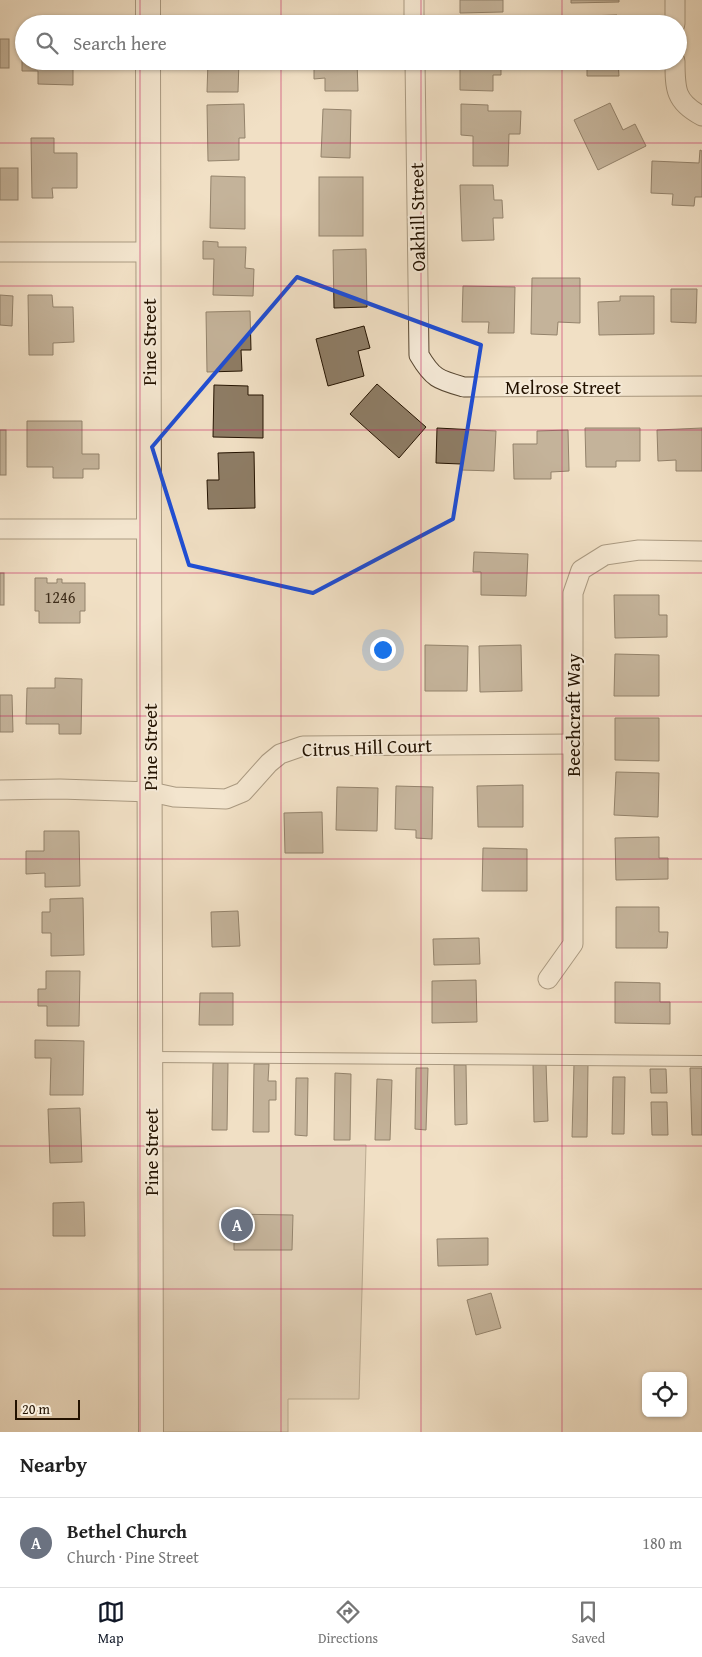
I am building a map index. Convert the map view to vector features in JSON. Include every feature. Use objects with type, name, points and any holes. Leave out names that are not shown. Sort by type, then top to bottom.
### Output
[{"type":"street","points":[[148,0],[148,15]]},
{"type":"street","points":[[414,0],[414,15]]},
{"type":"street","points":[[675,0],[675,15]]},
{"type":"street","name":"Pine Street","points":[[148,70],[151,1432]]},
{"type":"street","name":"Oakhill Street","points":[[415,70],[419,355],[429,371]]},
{"type":"street","points":[[675,70],[675,81],[679,97],[688,108],[702,116]]},
{"type":"street","points":[[0,252],[148,252]]},
{"type":"street","name":"Melrose Street","points":[[429,371],[441,380],[464,387],[702,386]]},
{"type":"street","points":[[0,529],[149,530]]},
{"type":"street","name":"Beechcraft Way","points":[[548,979],[573,944],[573,593],[581,570],[605,555],[639,550],[702,551]]},
{"type":"street","name":"Citrus Hill Court","points":[[0,790],[60,789],[151,792],[174,798],[226,798],[243,792],[269,763],[280,754],[303,746],[573,744]]},
{"type":"lane","points":[[151,1057],[702,1061]]},
{"type":"highlighted area","points":[[297,277],[481,345],[453,519],[313,593],[189,565],[152,447]]},
{"type":"shaded area","points":[[366,1145],[359,1399],[288,1399],[288,1432],[163,1432],[162,1147]]},
{"type":"building","points":[[460,0],[503,0],[503,12],[460,13]]},
{"type":"building","points":[[571,0],[619,0],[619,2],[571,3]]},
{"type":"building","points":[[0,39],[9,39],[9,68],[0,68]]},
{"type":"building","points":[[73,70],[73,85],[38,84],[38,71],[22,71]]},
{"type":"building","points":[[208,70],[239,70],[238,92],[207,92]]},
{"type":"building","points":[[314,70],[357,70],[358,91],[325,91],[325,78],[314,79]]},
{"type":"building","points":[[460,70],[501,70],[501,75],[493,75],[493,91],[460,90]]},
{"type":"building","points":[[587,70],[619,70],[619,76],[587,76]]},
{"type":"building","points":[[610,103],[623,130],[635,124],[646,146],[598,170],[574,120]]},
{"type":"building","points":[[244,104],[245,138],[239,138],[239,160],[208,161],[207,105]]},
{"type":"building","points":[[461,104],[488,105],[488,111],[521,111],[520,134],[509,134],[508,166],[473,166],[473,136],[461,135]]},
{"type":"building","points":[[323,109],[351,110],[350,158],[321,157]]},
{"type":"building","points":[[31,138],[54,138],[54,153],[77,153],[77,188],[52,188],[53,198],[32,198]]},
{"type":"building","points":[[700,150],[702,151],[702,197],[695,197],[694,206],[672,205],[673,194],[651,193],[652,161],[699,163]]},
{"type":"building","points":[[0,168],[18,168],[18,200],[0,200]]},
{"type":"building","points":[[211,176],[245,177],[245,229],[210,228]]},
{"type":"building","points":[[319,177],[363,177],[363,236],[319,236]]},
{"type":"building","points":[[460,185],[493,185],[494,200],[502,200],[503,218],[493,218],[494,240],[462,241]]},
{"type":"building","points":[[203,241],[218,242],[218,247],[246,247],[245,268],[254,269],[253,296],[213,295],[214,259],[203,259]]},
{"type":"building","points":[[366,249],[367,307],[334,308],[333,250]]},
{"type":"building","points":[[532,278],[580,278],[580,323],[558,322],[557,335],[531,334]]},
{"type":"building","points":[[463,286],[515,287],[514,333],[488,333],[489,322],[462,322]]},
{"type":"building","points":[[671,289],[697,289],[696,323],[671,322]]},
{"type":"building","points":[[0,295],[13,296],[12,326],[0,325]]},
{"type":"building","points":[[28,295],[52,295],[53,307],[73,307],[74,342],[53,343],[53,355],[29,355]]},
{"type":"building","points":[[620,296],[654,296],[654,334],[599,335],[598,302],[620,301]]},
{"type":"building","points":[[250,311],[251,350],[241,350],[242,371],[207,372],[206,312]]},
{"type":"building","points":[[364,326],[370,348],[358,351],[364,376],[328,386],[316,339]]},
{"type":"building","points":[[377,384],[426,427],[399,458],[350,414]]},
{"type":"building","points":[[214,385],[248,386],[248,395],[263,395],[263,438],[213,437]]},
{"type":"building","points":[[27,421],[82,421],[82,454],[99,454],[99,469],[83,469],[83,478],[53,478],[53,467],[27,467]]},
{"type":"building","points":[[437,428],[496,431],[494,471],[461,470],[461,464],[436,463]]},
{"type":"building","points":[[585,428],[640,428],[640,461],[616,461],[616,467],[586,467]]},
{"type":"building","points":[[702,428],[702,471],[676,471],[676,460],[658,461],[657,430]]},
{"type":"building","points":[[0,430],[6,430],[6,475],[0,475]]},
{"type":"building","points":[[568,430],[569,471],[551,472],[551,479],[514,479],[513,444],[537,444],[537,431]]},
{"type":"building","points":[[254,452],[255,508],[208,509],[207,480],[219,480],[218,453]]},
{"type":"building","points":[[474,552],[528,554],[526,596],[481,595],[481,572],[473,572]]},
{"type":"building","points":[[0,573],[4,573],[4,605],[0,605]]},
{"type":"building","points":[[35,578],[47,578],[47,583],[57,583],[57,579],[62,579],[62,583],[85,583],[85,611],[80,611],[80,623],[39,623],[39,611],[35,611]]},
{"type":"building","points":[[614,595],[659,595],[659,615],[667,615],[667,637],[615,638]]},
{"type":"building","points":[[425,645],[468,646],[467,691],[425,691]]},
{"type":"building","points":[[521,645],[522,691],[480,692],[479,646]]},
{"type":"building","points":[[615,654],[659,655],[659,696],[614,696]]},
{"type":"building","points":[[55,678],[82,679],[81,734],[59,734],[59,724],[26,724],[27,688],[55,688]]},
{"type":"building","points":[[0,695],[12,695],[13,732],[0,732]]},
{"type":"building","points":[[615,718],[659,718],[659,761],[615,760]]},
{"type":"building","points":[[616,772],[659,773],[658,817],[614,815]]},
{"type":"building","points":[[523,785],[523,827],[478,827],[477,786]]},
{"type":"building","points":[[396,786],[433,787],[432,839],[416,838],[416,830],[395,829]]},
{"type":"building","points":[[337,787],[378,788],[377,831],[336,830]]},
{"type":"building","points":[[322,812],[323,853],[285,853],[284,813]]},
{"type":"building","points":[[44,831],[79,831],[80,886],[45,887],[45,873],[26,874],[26,851],[44,851]]},
{"type":"building","points":[[659,837],[659,858],[668,858],[668,879],[616,880],[615,838]]},
{"type":"building","points":[[483,848],[527,849],[527,891],[482,891]]},
{"type":"building","points":[[83,898],[84,955],[51,956],[51,933],[42,933],[42,912],[50,912],[50,899]]},
{"type":"building","points":[[616,907],[659,907],[659,932],[668,932],[667,948],[616,948]]},
{"type":"building","points":[[238,911],[240,946],[212,947],[211,912]]},
{"type":"building","points":[[479,938],[480,964],[434,965],[433,939]]},
{"type":"building","points":[[46,971],[80,971],[79,1026],[47,1026],[47,1006],[38,1006],[38,989],[46,989]]},
{"type":"building","points":[[476,980],[477,1022],[432,1023],[432,981]]},
{"type":"building","points":[[615,982],[660,983],[660,1002],[670,1002],[670,1024],[615,1023]]},
{"type":"building","points":[[200,993],[233,993],[233,1025],[199,1025]]},
{"type":"building","points":[[35,1040],[84,1041],[83,1095],[50,1095],[51,1058],[35,1058]]},
{"type":"building","points":[[213,1063],[228,1063],[227,1130],[212,1130]]},
{"type":"building","points":[[546,1063],[548,1121],[534,1122],[533,1064]]},
{"type":"building","points":[[254,1064],[269,1064],[268,1081],[276,1081],[276,1100],[269,1100],[269,1132],[253,1132]]},
{"type":"building","points":[[574,1064],[588,1064],[587,1137],[572,1137]]},
{"type":"building","points":[[454,1065],[466,1065],[467,1124],[455,1125]]},
{"type":"building","points":[[416,1068],[428,1068],[426,1130],[415,1129]]},
{"type":"building","points":[[690,1068],[702,1068],[702,1135],[692,1135]]},
{"type":"building","points":[[650,1069],[666,1069],[667,1093],[651,1093]]},
{"type":"building","points":[[335,1073],[351,1074],[350,1140],[334,1140]]},
{"type":"building","points":[[613,1077],[625,1077],[624,1134],[612,1134]]},
{"type":"building","points":[[296,1078],[308,1078],[307,1136],[295,1135]]},
{"type":"building","points":[[377,1079],[392,1080],[390,1140],[375,1140]]},
{"type":"building","points":[[651,1102],[667,1102],[668,1135],[652,1135]]},
{"type":"building","points":[[80,1108],[82,1162],[50,1163],[48,1109]]},
{"type":"building","points":[[84,1202],[85,1236],[53,1236],[53,1203]]},
{"type":"building","points":[[229,1214],[293,1215],[292,1250],[234,1250],[234,1226],[228,1226]]},
{"type":"building","points":[[488,1238],[488,1265],[438,1266],[437,1239]]},
{"type":"building","points":[[491,1293],[501,1328],[476,1335],[467,1300]]},
{"type":"place","name":"Bethel Church","points":[[237,1225]]}]
